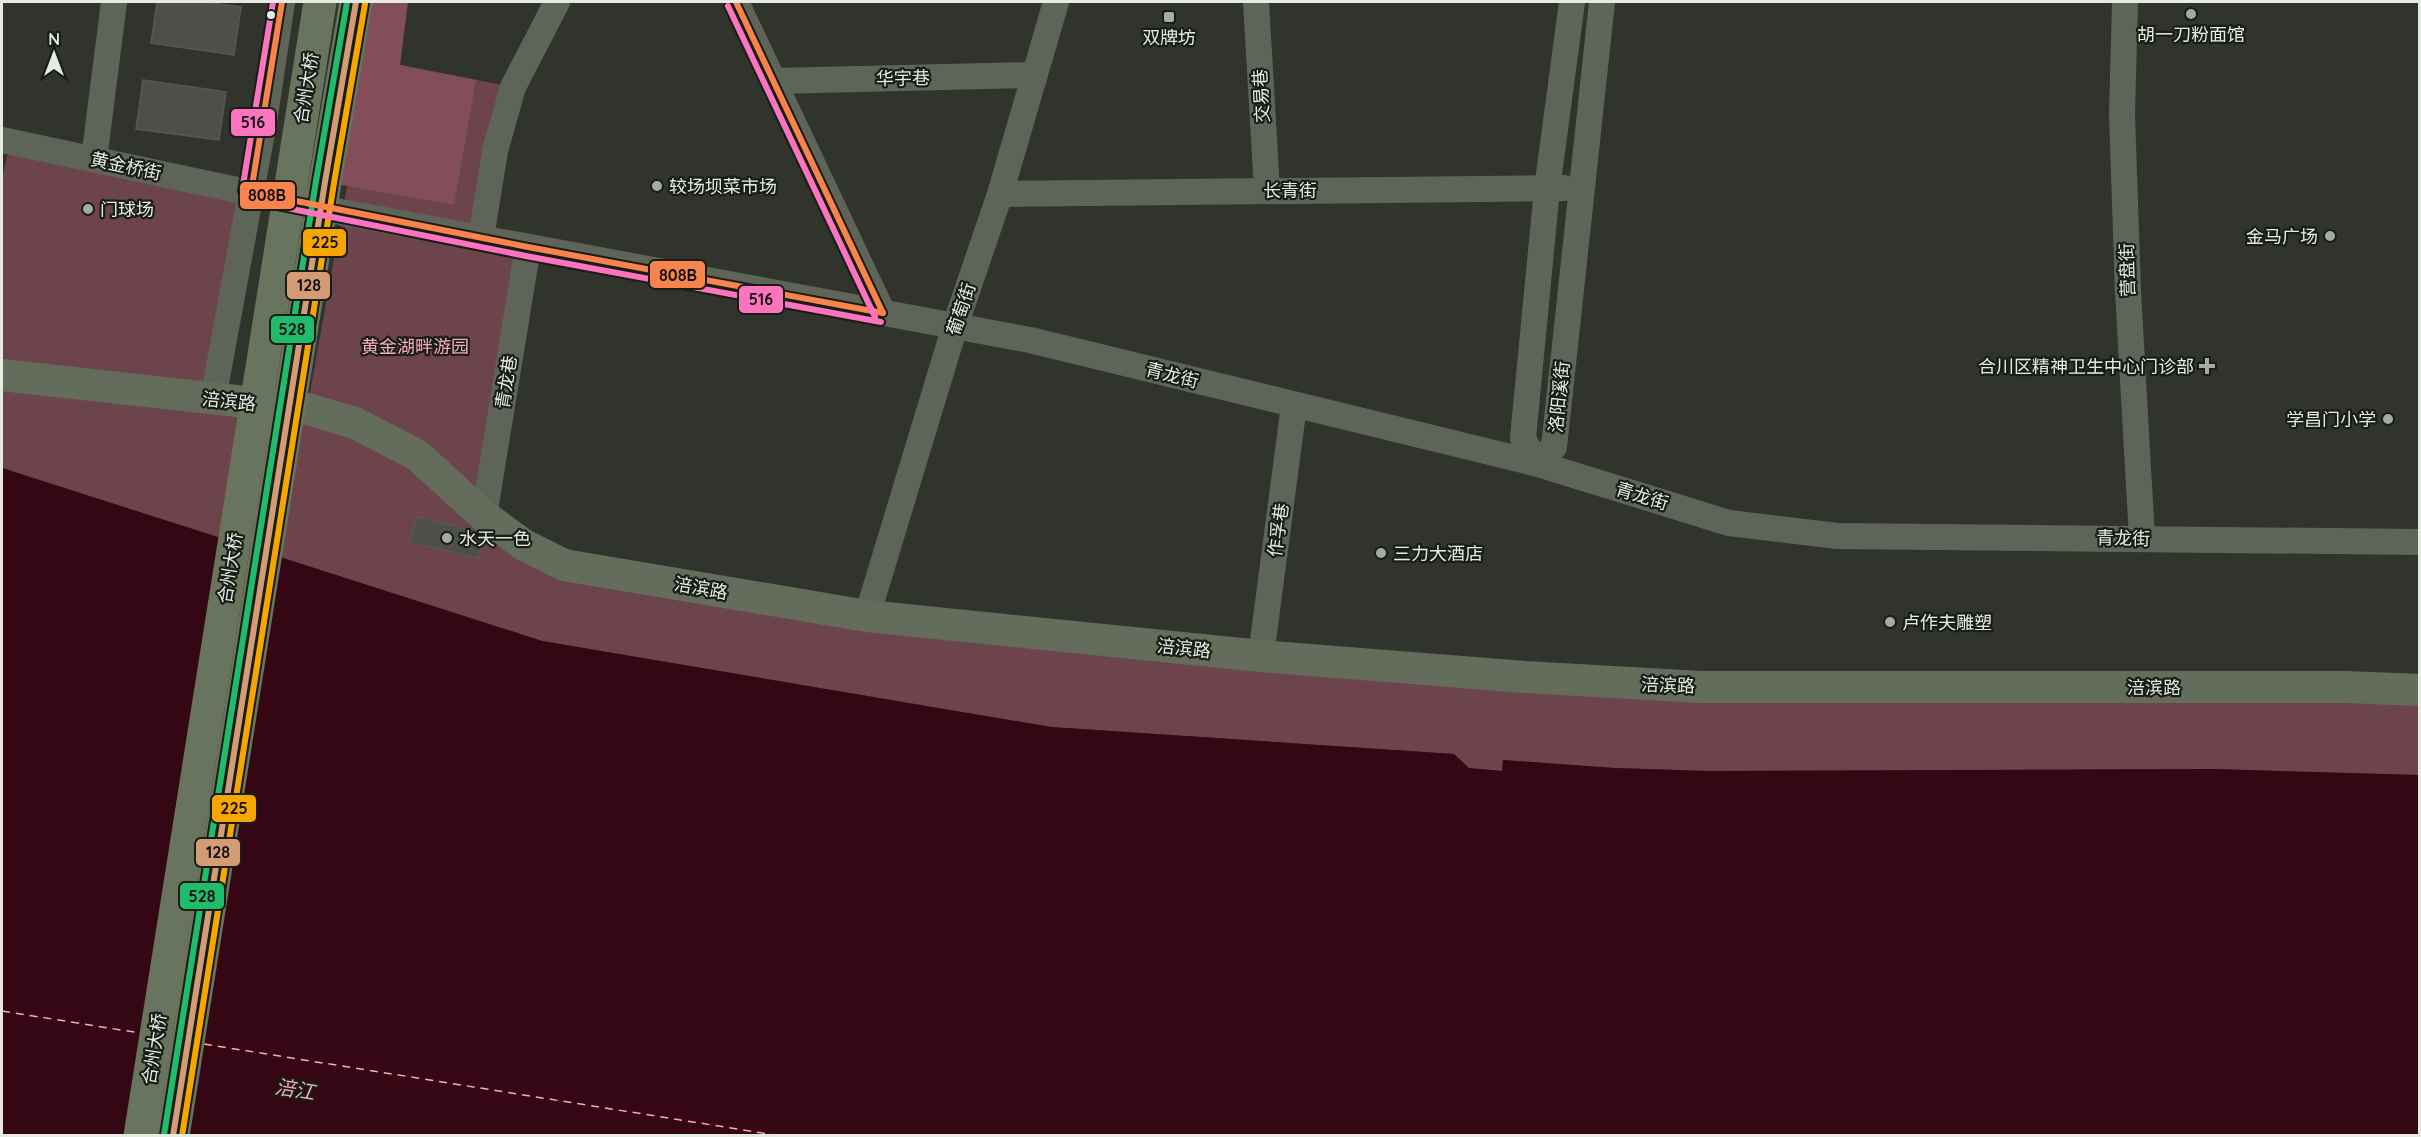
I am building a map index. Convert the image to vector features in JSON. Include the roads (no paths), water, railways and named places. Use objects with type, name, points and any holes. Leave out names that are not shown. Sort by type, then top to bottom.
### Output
[{"type":"highway","name":"合州大桥","points":[[140,1136],[320,2]]},
{"type":"highway","name":"合州大桥","points":[[173,1136],[328,162],[356,2]]},
{"type":"main road","name":"涪滨路","points":[[2,375],[308,409],[355,423],[417,455],[484,516],[524,545],[564,565],[867,616],[1261,656],[1525,677],[1701,687],[2346,687],[2420,690]]},
{"type":"street","points":[[94,159],[114,2]]},
{"type":"street","points":[[213,399],[251,192],[282,2]]},
{"type":"street","points":[[481,238],[495,151],[513,87],[557,2]]},
{"type":"street","points":[[736,2],[882,313]]},
{"type":"street","name":"葡萄街","points":[[867,616],[955,326],[1000,194],[1056,2]]},
{"type":"street","name":"交易巷","points":[[1256,2],[1267,190]]},
{"type":"street","name":"洛阳溪街","points":[[1572,2],[1547,189],[1523,438],[1535,463],[1554,447],[1580,187],[1602,2]]},
{"type":"street","name":"营盘街","points":[[2125,2],[2122,126],[2128,292],[2142,538]]},
{"type":"street","name":"华宇巷","points":[[774,81],[1033,75]]},
{"type":"street","name":"黄金桥街","points":[[2,140],[528,247]]},
{"type":"street","name":"长青街","points":[[1000,194],[1580,187]]},
{"type":"street","name":"青龙街","points":[[528,247],[1030,340],[1535,463],[1729,524],[1837,536],[2420,542]]},
{"type":"street","name":"青龙巷","points":[[484,516],[528,247]]},
{"type":"street","name":"作孚巷","points":[[1261,656],[1294,405]]},
{"type":"water","name":"涪江","points":[[2,468],[542,641],[1051,727],[1454,754],[1469,768],[1502,771],[1503,760],[1614,768],[1707,771],[2213,769],[2419,775],[2419,1135],[2,1135]]},
{"type":"place","name":"胡一刀粉面馆","points":[[2191,14]]},
{"type":"place","name":"双牌坊","points":[[1169,17]]},
{"type":"place","name":"较场坝菜市场","points":[[657,186]]},
{"type":"place","name":"门球场","points":[[88,209]]},
{"type":"place","name":"金马广场","points":[[2330,236]]},
{"type":"place","name":"合川区精神卫生中心门诊部","points":[[2207,366]]},
{"type":"place","name":"学昌门小学","points":[[2388,419]]},
{"type":"place","name":"水天一色","points":[[447,538]]},
{"type":"place","name":"三力大酒店","points":[[1381,553]]},
{"type":"place","name":"卢作夫雕塑","points":[[1890,622]]},
{"type":"park label","name":"黄金湖畔游园","points":[[415,346]]}]
